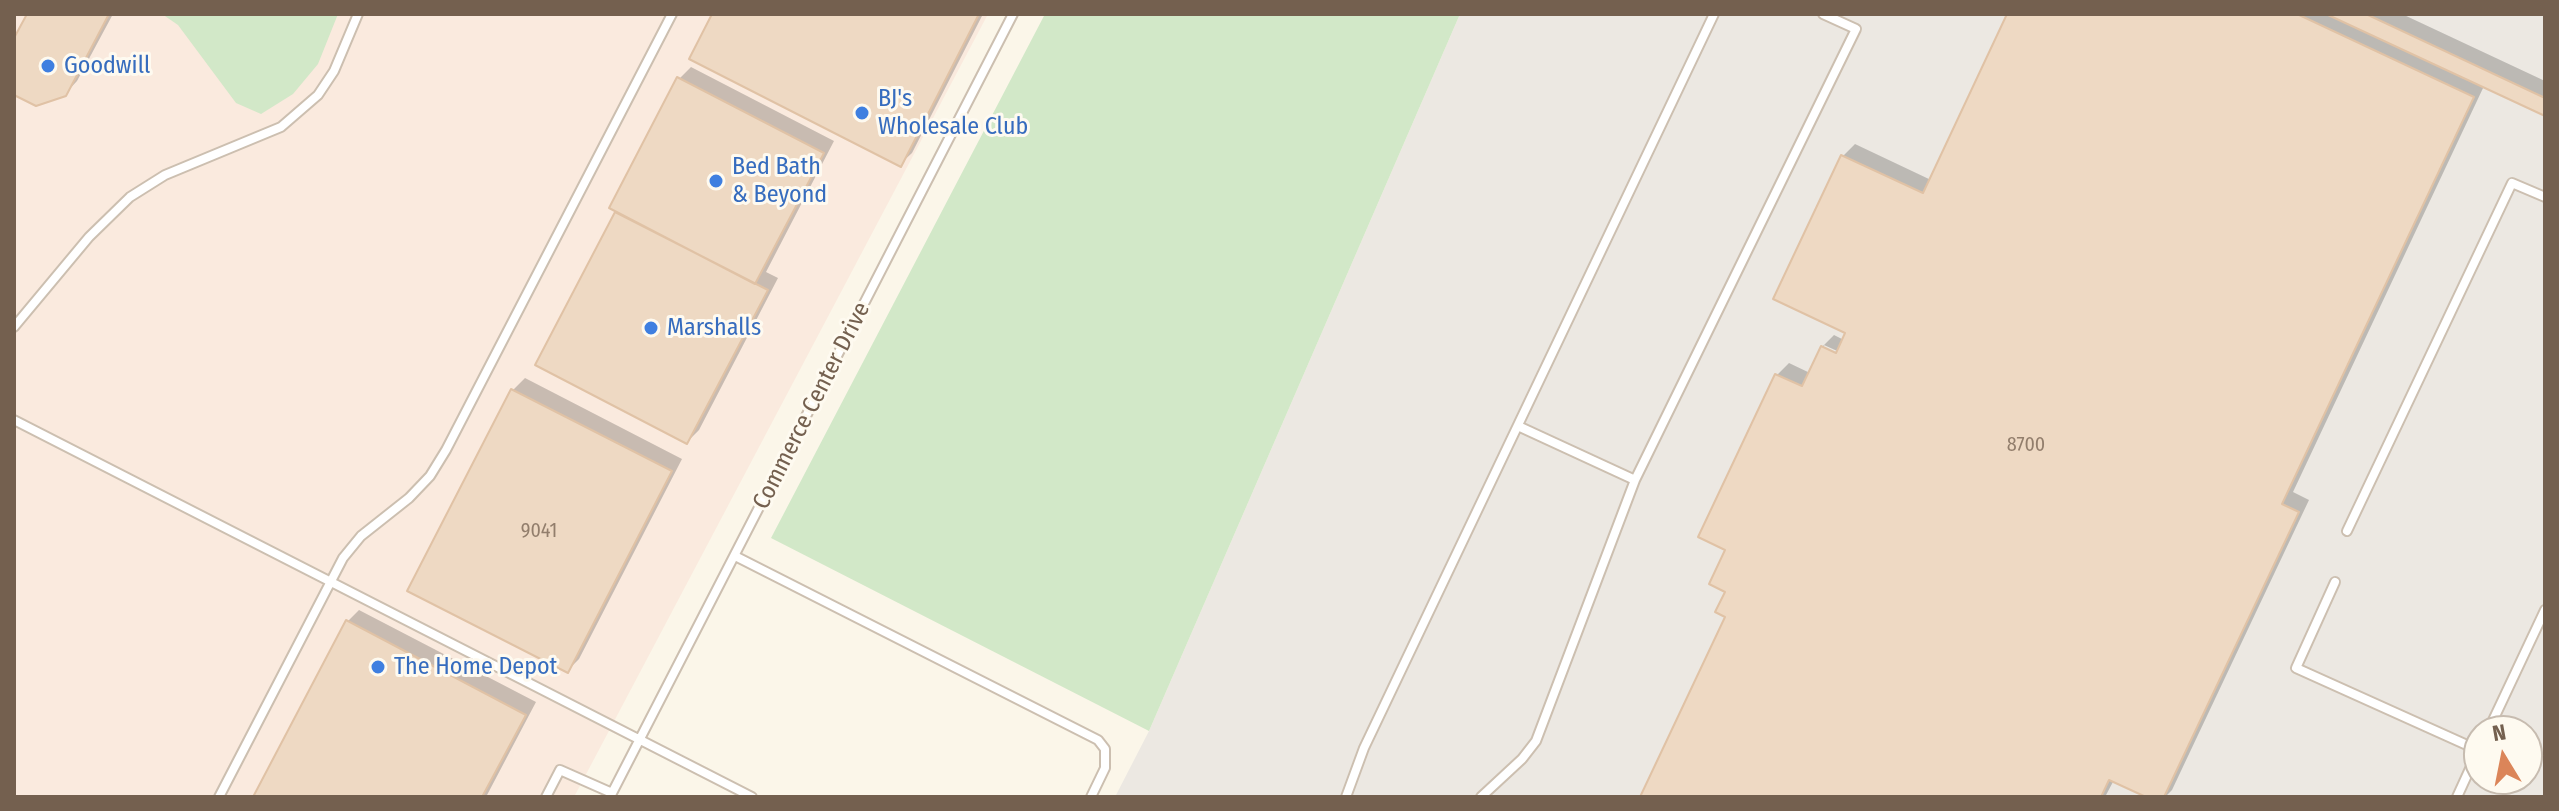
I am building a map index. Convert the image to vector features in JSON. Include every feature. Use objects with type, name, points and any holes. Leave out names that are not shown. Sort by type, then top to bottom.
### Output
[{"type":"lane","points":[[14,327],[89,237],[130,197],[165,175],[281,127],[318,95],[334,71],[358,14]]},
{"type":"lane","points":[[219,797],[343,558],[361,536],[409,498],[438,463],[672,14]]},
{"type":"lane","name":"Commerce Center Drive","points":[[611,795],[1013,14]]},
{"type":"lane","points":[[1346,797],[1364,748],[1714,14]]},
{"type":"lane","points":[[1481,797],[1522,759],[1536,741],[1635,480],[1856,29],[1823,14]]},
{"type":"lane","points":[[2347,531],[2512,183],[2545,197]]},
{"type":"lane","points":[[14,420],[752,797]]},
{"type":"lane","points":[[1518,426],[1635,480]]},
{"type":"lane","points":[[735,556],[1098,740],[1105,749],[1105,768],[1091,797]]},
{"type":"lane","points":[[2335,582],[2296,668],[2463,743]]},
{"type":"lane","points":[[2496,715],[2545,610]]},
{"type":"lane","points":[[546,797],[560,770],[611,795]]},
{"type":"shaded area","points":[[14,14],[988,14],[574,797],[14,797]]},
{"type":"shaded area","points":[[1460,14],[2545,14],[2545,797],[1115,797],[1149,731]]},
{"type":"green space","points":[[162,14],[338,14],[318,64],[293,94],[261,114],[236,103],[178,25]]},
{"type":"green space","points":[[1045,14],[1460,14],[1149,731],[771,538]]},
{"type":"building","name":"Goodwill","points":[[27,14],[109,14],[66,96],[36,106],[14,95],[14,38]]},
{"type":"building","name":"BJ's Wholesale Club","points":[[712,14],[979,14],[901,167],[689,59]]},
{"type":"building","points":[[2007,14],[2297,14],[2474,97],[2282,504],[2299,512],[2164,797],[2146,797],[2109,780],[2101,797],[1640,797],[1725,617],[1715,612],[1725,592],[1709,584],[1725,550],[1698,537],[1775,374],[1802,386],[1821,346],[1836,353],[1845,333],[1773,299],[1841,155],[1923,193]]},
{"type":"building","points":[[2326,14],[2366,14],[2545,98],[2545,116]]},
{"type":"building","name":"Bed Bath & Beyond","points":[[677,77],[824,153],[755,284],[609,208]]},
{"type":"building","name":"Marshalls","points":[[615,212],[768,290],[687,444],[535,365]]},
{"type":"building","points":[[511,389],[672,471],[568,673],[407,591]]},
{"type":"building","name":"The Home Depot","points":[[346,620],[526,715],[482,797],[253,797]]},
{"type":"place","name":"Goodwill","points":[[48,66]]},
{"type":"place","name":"BJ's Wholesale Club","points":[[862,113]]},
{"type":"place","name":"Bed Bath & Beyond","points":[[716,181]]},
{"type":"place","name":"Marshalls","points":[[651,328]]},
{"type":"place","name":"The Home Depot","points":[[378,667]]}]
